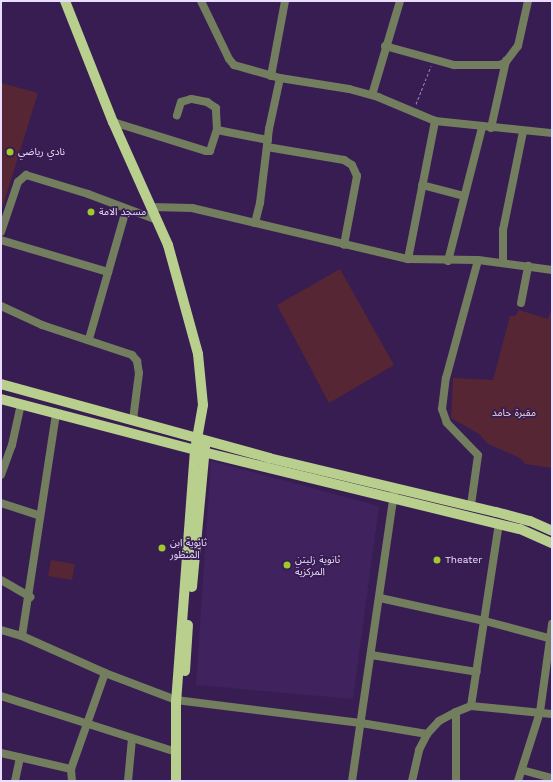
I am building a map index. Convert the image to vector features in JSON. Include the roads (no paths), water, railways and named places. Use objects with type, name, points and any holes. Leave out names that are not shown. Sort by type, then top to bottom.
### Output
[{"type":"main road","points":[[65,1],[113,122],[157,220],[174,264],[196,341],[203,405],[202,440],[199,451],[179,701],[176,781]]},
{"type":"main road","points":[[1,384],[520,529],[552,544]]},
{"type":"main road","points":[[1,398],[56,414],[199,451],[394,494],[471,505],[530,521],[552,532]]},
{"type":"main road","points":[[179,701],[182,781]]},
{"type":"street","points":[[201,1],[231,62],[271,76],[372,95],[435,121],[482,128],[523,129],[524,132],[552,133]]},
{"type":"street","points":[[271,76],[285,1]]},
{"type":"street","points":[[372,95],[385,46],[400,1]]},
{"type":"street","points":[[491,128],[506,61],[518,46],[523,32],[528,1]]},
{"type":"street","points":[[385,46],[434,58],[454,65],[473,67],[493,66],[506,61]]},
{"type":"street","points":[[255,223],[260,203],[267,143],[280,78]]},
{"type":"street","points":[[113,122],[206,152],[212,148],[217,130],[216,108],[207,102],[197,99],[181,102],[177,115]]},
{"type":"street","points":[[408,259],[435,121]]},
{"type":"street","points":[[448,261],[482,128]]},
{"type":"street","points":[[217,130],[344,160],[352,165],[357,176],[344,246]]},
{"type":"street","points":[[503,263],[503,230],[524,132]]},
{"type":"street","points":[[1,232],[18,182],[26,175],[88,194],[126,210],[157,220]]},
{"type":"street","points":[[422,185],[464,196]]},
{"type":"street","points":[[151,207],[192,208],[344,246],[408,259],[448,261],[478,260],[552,270]]},
{"type":"street","points":[[89,338],[126,210]]},
{"type":"street","points":[[1,240],[108,272]]},
{"type":"street","points":[[471,505],[478,456],[444,420],[442,410],[446,378],[478,260]]},
{"type":"street","points":[[521,303],[528,266]]},
{"type":"street","points":[[1,306],[42,325],[89,338],[136,358],[138,385],[133,420]]},
{"type":"street","points":[[1,475],[12,445],[21,404]]},
{"type":"street","points":[[22,636],[30,597],[39,515],[56,414]]},
{"type":"street","points":[[352,781],[380,598],[394,494]]},
{"type":"street","points":[[2,505],[39,515]]},
{"type":"street","points":[[471,706],[499,524]]},
{"type":"street","points":[[1,580],[30,597]]},
{"type":"street","points":[[380,598],[485,621],[550,639]]},
{"type":"street","points":[[518,781],[540,712],[552,624]]},
{"type":"street","points":[[1,630],[22,636],[105,673],[179,701],[361,723],[426,734]]},
{"type":"street","points":[[371,655],[477,672]]},
{"type":"street","points":[[72,781],[72,769],[105,673]]},
{"type":"street","points":[[1,696],[87,722],[132,739],[176,752]]},
{"type":"street","points":[[412,781],[419,750],[426,734],[439,721],[456,712],[471,706],[552,714]]},
{"type":"street","points":[[456,712],[456,781]]},
{"type":"street","points":[[128,781],[132,739]]},
{"type":"street","points":[[1,754],[72,769]]},
{"type":"street","points":[[15,781],[20,758]]},
{"type":"street","points":[[522,770],[552,778]]},
{"type":"place","name":"نادي رياضي","points":[[10,152]]},
{"type":"place","name":"مسجد الامة","points":[[91,212]]},
{"type":"place","name":"ثانوية ابن المنظور","points":[[162,548]]},
{"type":"place","name":"Theater","points":[[437,560]]},
{"type":"place","name":"ثانوية زليتن المركزية","points":[[287,565]]},
{"type":"park label","name":"مقبرة حامد","points":[[514,413]]}]
